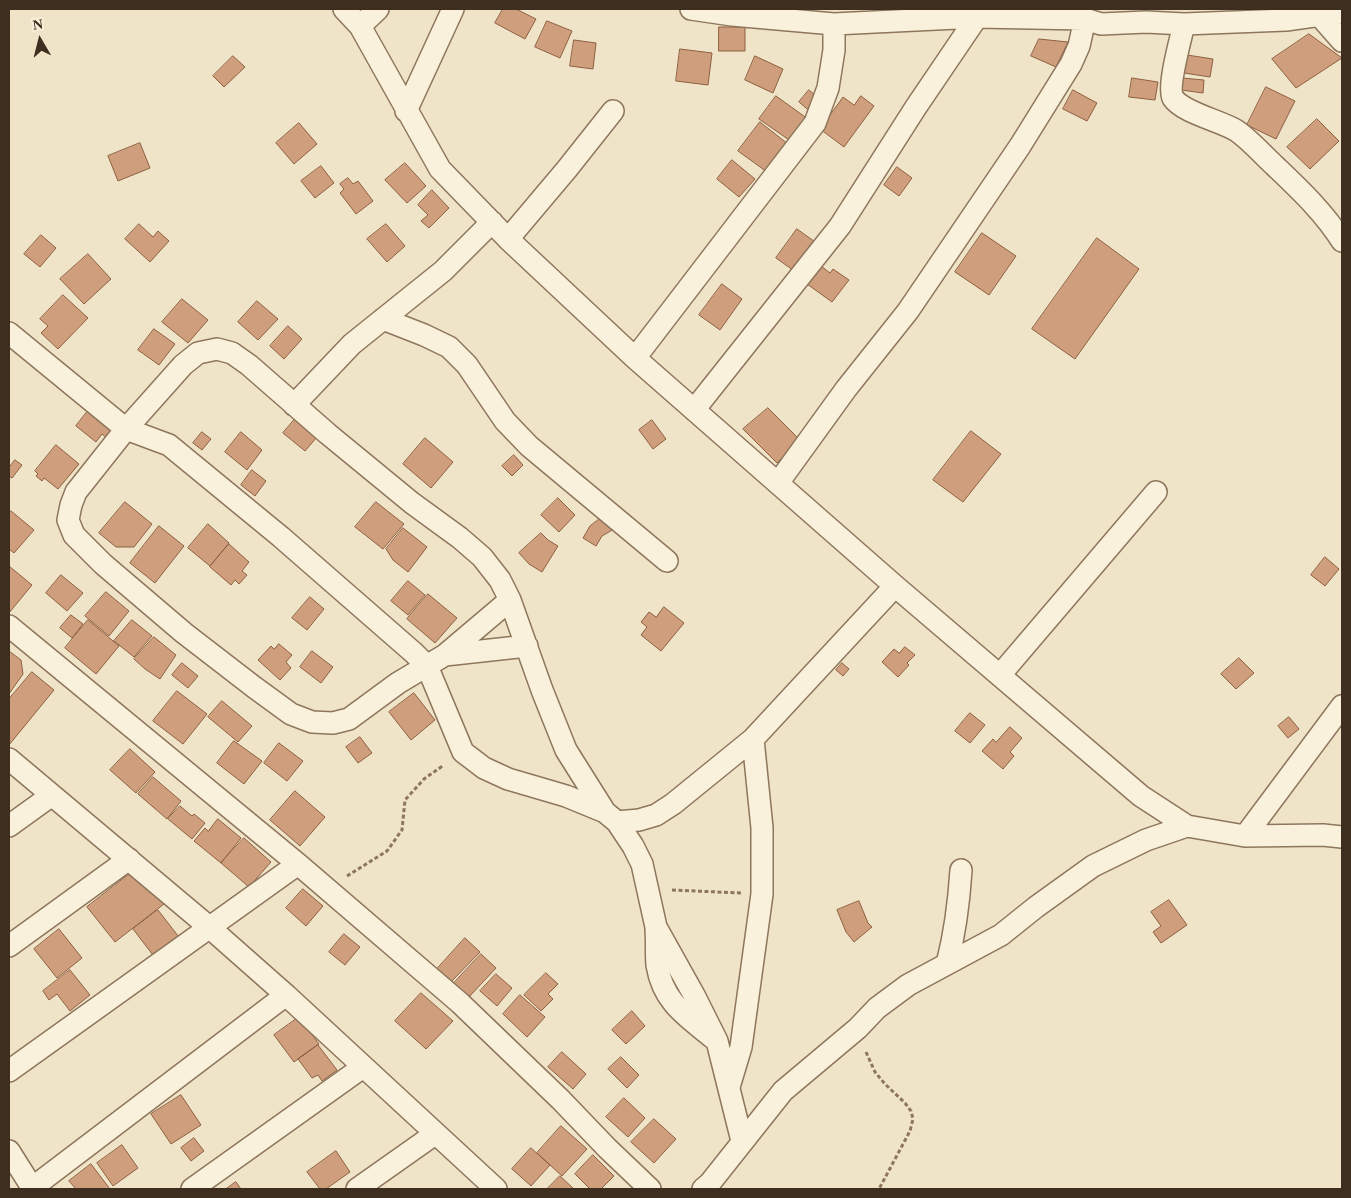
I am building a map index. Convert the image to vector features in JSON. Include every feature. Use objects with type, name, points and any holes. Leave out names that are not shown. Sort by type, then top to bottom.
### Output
[{"type":"street","points":[[344,9],[360,26],[406,111],[440,168],[508,239],[634,358],[895,586],[1141,796],[1187,826],[1245,836],[1323,835],[1342,837]]},
{"type":"street","points":[[360,26],[378,9]]},
{"type":"street","points":[[406,111],[453,9]]},
{"type":"street","points":[[691,9],[732,15],[834,24],[977,17],[1085,19]]},
{"type":"street","points":[[1064,9],[1101,24],[1146,22],[1184,24],[1286,20],[1342,12]]},
{"type":"street","points":[[1320,16],[1342,41]]},
{"type":"street","points":[[694,410],[840,226],[916,107],[977,17]]},
{"type":"street","points":[[778,483],[846,389],[908,311],[1020,146],[1071,64],[1079,46],[1085,19]]},
{"type":"street","points":[[634,358],[815,122],[828,88],[834,50],[834,24]]},
{"type":"street","points":[[1184,24],[1172,78],[1171,90],[1174,99],[1187,108],[1236,131],[1265,156],[1313,204],[1342,241]]},
{"type":"street","points":[[508,239],[613,111]]},
{"type":"street","points":[[294,405],[352,344],[443,271],[492,222]]},
{"type":"street","points":[[383,319],[424,335],[449,348],[467,365],[505,421],[529,446],[667,561]]},
{"type":"street","points":[[9,333],[126,429],[169,445],[358,604],[427,666],[463,752],[484,768],[566,796],[611,817],[639,820],[656,815],[674,804],[753,739],[895,586]]},
{"type":"street","points":[[510,600],[446,655],[383,694],[350,719],[332,723],[312,722],[291,714],[184,633],[103,564],[74,535],[68,520],[76,492],[126,429],[183,365],[198,353],[217,349],[232,353],[249,365],[412,503],[460,538],[482,557],[500,580],[510,600],[563,742],[611,817],[634,846],[642,864],[649,889],[656,928],[694,994],[717,1041],[742,1141]]},
{"type":"street","points":[[1000,675],[1156,492]]},
{"type":"street","points":[[9,626],[298,864],[460,1003],[650,1189]]},
{"type":"street","points":[[446,655],[527,646]]},
{"type":"street","points":[[1245,836],[1342,706]]},
{"type":"street","points":[[729,1088],[741,1047],[762,894],[762,828],[753,739]]},
{"type":"street","points":[[9,759],[209,927],[286,995],[496,1189]]},
{"type":"street","points":[[9,826],[52,795]]},
{"type":"street","points":[[703,1189],[783,1091],[858,1028],[877,1008],[908,985],[1001,935],[1093,866],[1146,840],[1187,826]]},
{"type":"street","points":[[9,946],[129,859]]},
{"type":"street","points":[[9,1071],[298,864]]},
{"type":"street","points":[[947,964],[959,899],[961,870]]},
{"type":"street","points":[[9,1151],[33,1189],[286,995]]},
{"type":"street","points":[[192,1189],[363,1067]]},
{"type":"street","points":[[357,1189],[435,1134]]},
{"type":"path","points":[[326,888],[387,851],[402,830],[405,800],[424,779],[463,752]]},
{"type":"path","points":[[649,889],[762,894]]},
{"type":"path","points":[[858,1028],[875,1072],[911,1110],[913,1120],[910,1131],[879,1189]]},
{"type":"building","points":[[503,9],[516,9],[536,19],[525,39],[495,23]]},
{"type":"building","points":[[547,21],[572,31],[560,58],[535,47]]},
{"type":"building","points":[[719,27],[745,27],[745,51],[719,51]]},
{"type":"building","points":[[1309,34],[1342,58],[1296,88],[1272,59]]},
{"type":"building","points":[[1039,39],[1068,42],[1056,67],[1031,56]]},
{"type":"building","points":[[574,40],[596,43],[593,69],[570,66]]},
{"type":"building","points":[[680,49],[712,53],[708,85],[676,81]]},
{"type":"building","points":[[1187,55],[1213,59],[1210,77],[1184,73]]},
{"type":"building","points":[[233,56],[245,67],[224,87],[213,76]]},
{"type":"building","points":[[755,56],[783,69],[773,93],[745,80]]},
{"type":"building","points":[[1132,78],[1158,82],[1155,100],[1129,97]]},
{"type":"building","points":[[1182,78],[1204,80],[1203,93],[1181,90]]},
{"type":"building","points":[[1266,87],[1295,101],[1276,139],[1247,125]]},
{"type":"building","points":[[809,90],[822,101],[812,113],[799,102]]},
{"type":"building","points":[[1073,90],[1097,103],[1087,121],[1063,109]]},
{"type":"building","points":[[776,96],[808,119],[792,142],[759,119]]},
{"type":"building","points":[[861,96],[874,106],[844,147],[820,129],[843,97],[854,105]]},
{"type":"building","points":[[1317,119],[1339,141],[1310,169],[1287,147]]},
{"type":"building","points":[[760,122],[788,144],[767,172],[738,151]]},
{"type":"building","points":[[299,123],[317,144],[294,164],[276,143]]},
{"type":"building","points":[[140,143],[150,168],[118,181],[108,156]]},
{"type":"building","points":[[732,160],[755,179],[739,197],[717,179]]},
{"type":"building","points":[[405,163],[426,186],[407,203],[385,180]]},
{"type":"building","points":[[321,166],[334,183],[315,198],[301,181]]},
{"type":"building","points":[[897,167],[912,178],[899,196],[884,185]]},
{"type":"building","points":[[348,178],[353,184],[358,181],[373,201],[356,214],[340,193],[344,189],[340,184]]},
{"type":"building","points":[[432,190],[449,208],[429,228],[421,221],[428,215],[418,205]]},
{"type":"building","points":[[139,224],[153,237],[158,231],[169,241],[150,262],[125,239]]},
{"type":"building","points":[[386,224],[405,246],[387,262],[367,239]]},
{"type":"building","points":[[797,229],[818,244],[797,273],[776,258]]},
{"type":"building","points":[[982,233],[1016,256],[989,295],[955,272]]},
{"type":"building","points":[[41,235],[56,248],[40,267],[24,254]]},
{"type":"building","points":[[1097,238],[1139,269],[1075,359],[1032,329]]},
{"type":"building","points":[[88,254],[111,279],[84,304],[60,279]]},
{"type":"building","points":[[821,266],[830,273],[833,269],[849,280],[832,302],[807,284]]},
{"type":"building","points":[[722,284],[742,299],[720,330],[699,315]]},
{"type":"building","points":[[63,295],[88,318],[58,349],[41,333],[48,326],[40,319]]},
{"type":"building","points":[[182,299],[208,320],[188,343],[162,322]]},
{"type":"building","points":[[257,301],[278,319],[258,340],[238,322]]},
{"type":"building","points":[[288,326],[302,339],[284,359],[270,346]]},
{"type":"building","points":[[154,329],[175,344],[159,365],[138,350]]},
{"type":"building","points":[[91,407],[115,432],[109,440],[102,434],[96,442],[76,426]]},
{"type":"building","points":[[768,408],[800,440],[777,463],[743,429]]},
{"type":"building","points":[[295,419],[317,437],[305,451],[283,433]]},
{"type":"building","points":[[652,420],[666,439],[653,449],[639,430]]},
{"type":"building","points":[[971,431],[1001,454],[963,502],[933,480]]},
{"type":"building","points":[[202,432],[211,439],[202,450],[193,443]]},
{"type":"building","points":[[241,432],[262,450],[247,470],[225,452]]},
{"type":"building","points":[[425,438],[453,462],[431,488],[403,464]]},
{"type":"building","points":[[56,445],[79,464],[58,489],[44,478],[42,481],[36,476],[38,474],[35,471]]},
{"type":"building","points":[[514,455],[523,465],[512,476],[502,466]]},
{"type":"building","points":[[15,460],[22,465],[12,478],[9,476],[9,468]]},
{"type":"building","points":[[252,470],[266,481],[255,496],[241,485]]},
{"type":"building","points":[[558,498],[575,515],[559,532],[541,515]]},
{"type":"building","points":[[125,502],[152,524],[134,547],[116,547],[99,533]]},
{"type":"building","points":[[376,502],[404,524],[383,549],[355,527]]},
{"type":"building","points":[[11,511],[34,530],[14,553],[9,549],[9,513]]},
{"type":"building","points":[[601,518],[614,529],[602,536],[596,546],[583,538],[590,526]]},
{"type":"building","points":[[208,524],[229,543],[210,566],[188,548]]},
{"type":"building","points":[[159,526],[184,546],[155,583],[130,563]]},
{"type":"building","points":[[403,528],[427,547],[408,572],[393,560],[386,549]]},
{"type":"building","points":[[541,533],[558,546],[542,572],[529,564],[519,553]]},
{"type":"building","points":[[229,544],[249,562],[242,571],[247,575],[239,584],[235,580],[231,585],[210,567]]},
{"type":"building","points":[[1325,557],[1339,569],[1325,586],[1311,575]]},
{"type":"building","points":[[9,566],[32,585],[9,613]]},
{"type":"building","points":[[61,575],[83,593],[67,611],[46,593]]},
{"type":"building","points":[[408,581],[425,595],[408,615],[391,601]]},
{"type":"building","points":[[106,592],[129,611],[109,636],[85,616]]},
{"type":"building","points":[[428,594],[457,618],[435,643],[407,619]]},
{"type":"building","points":[[310,597],[324,609],[307,630],[292,618]]},
{"type":"building","points":[[664,607],[684,623],[661,651],[641,635],[647,627],[641,622],[649,612],[656,617]]},
{"type":"building","points":[[71,615],[83,624],[72,638],[60,628]]},
{"type":"building","points":[[88,620],[119,646],[96,674],[65,648]]},
{"type":"building","points":[[132,620],[152,636],[134,657],[114,641]]},
{"type":"building","points":[[154,637],[176,655],[160,679],[134,659]]},
{"type":"building","points":[[279,644],[292,655],[286,662],[291,668],[280,680],[258,660],[271,646],[274,649]]},
{"type":"building","points":[[905,647],[915,655],[898,677],[882,662],[894,649],[899,653]]},
{"type":"building","points":[[9,651],[21,660],[23,674],[9,694]]},
{"type":"building","points":[[312,651],[333,667],[321,683],[300,667]]},
{"type":"building","points":[[1239,658],[1254,673],[1236,689],[1221,674]]},
{"type":"building","points":[[182,663],[198,676],[188,688],[172,675]]},
{"type":"building","points":[[842,663],[849,669],[843,676],[836,670]]},
{"type":"building","points":[[32,672],[54,690],[9,745],[9,699]]},
{"type":"building","points":[[177,691],[207,714],[183,744],[153,721]]},
{"type":"building","points":[[414,693],[435,720],[411,740],[389,712]]},
{"type":"building","points":[[222,701],[252,726],[238,742],[208,717]]},
{"type":"building","points":[[970,713],[985,725],[970,743],[955,731]]},
{"type":"building","points":[[1289,717],[1299,729],[1288,738],[1278,726]]},
{"type":"building","points":[[1010,727],[1022,738],[1010,752],[1014,756],[1003,769],[982,751],[993,739],[996,742]]},
{"type":"building","points":[[360,737],[372,753],[358,763],[346,747]]},
{"type":"building","points":[[234,741],[262,761],[244,784],[217,763]]},
{"type":"building","points":[[279,743],[303,761],[287,781],[264,763]]},
{"type":"building","points":[[130,749],[155,772],[136,793],[110,770]]},
{"type":"building","points":[[153,777],[181,801],[167,819],[138,794]]},
{"type":"building","points":[[295,791],[325,817],[300,846],[270,820]]},
{"type":"building","points":[[180,806],[192,816],[194,814],[205,823],[192,839],[168,819]]},
{"type":"building","points":[[218,819],[241,838],[221,863],[194,841],[205,828],[208,831]]},
{"type":"building","points":[[244,838],[271,862],[249,887],[221,863]]},
{"type":"building","points":[[136,869],[164,904],[115,942],[87,907]]},
{"type":"building","points":[[303,889],[323,906],[306,926],[286,908]]},
{"type":"building","points":[[1169,900],[1187,925],[1161,943],[1153,932],[1161,926],[1151,912]]},
{"type":"building","points":[[859,901],[868,923],[872,927],[854,942],[846,932],[837,910]]},
{"type":"building","points":[[158,910],[182,941],[156,959],[133,929]]},
{"type":"building","points":[[59,929],[82,958],[57,978],[34,949]]},
{"type":"building","points":[[344,934],[360,947],[345,965],[329,952]]},
{"type":"building","points":[[465,938],[480,952],[451,982],[437,969]]},
{"type":"building","points":[[481,954],[496,968],[469,997],[454,983]]},
{"type":"building","points":[[70,970],[90,995],[70,1011],[57,994],[49,1000],[43,991]]},
{"type":"building","points":[[546,973],[558,984],[548,994],[553,999],[541,1011],[524,995]]},
{"type":"building","points":[[496,974],[512,988],[497,1006],[480,991]]},
{"type":"building","points":[[421,993],[453,1021],[426,1049],[395,1021]]},
{"type":"building","points":[[520,995],[545,1017],[527,1037],[503,1014]]},
{"type":"building","points":[[632,1011],[645,1026],[626,1044],[612,1030]]},
{"type":"building","points":[[299,1017],[319,1044],[294,1062],[274,1035]]},
{"type":"building","points":[[318,1045],[337,1070],[322,1081],[318,1075],[312,1078],[298,1059]]},
{"type":"building","points":[[562,1052],[586,1074],[573,1089],[548,1067]]},
{"type":"building","points":[[621,1057],[639,1075],[627,1088],[608,1069]]},
{"type":"building","points":[[181,1095],[201,1125],[171,1144],[151,1114]]},
{"type":"building","points":[[624,1098],[645,1118],[628,1137],[606,1117]]},
{"type":"building","points":[[654,1119],[676,1139],[654,1163],[631,1142]]},
{"type":"building","points":[[561,1126],[587,1149],[562,1176],[537,1153]]},
{"type":"building","points":[[194,1138],[204,1151],[191,1161],[181,1148]]},
{"type":"building","points":[[122,1145],[138,1168],[113,1186],[97,1163]]},
{"type":"building","points":[[531,1148],[550,1165],[531,1186],[512,1169]]},
{"type":"building","points":[[336,1151],[350,1172],[326,1189],[320,1189],[307,1172]]},
{"type":"building","points":[[593,1155],[614,1176],[601,1189],[590,1189],[575,1174]]},
{"type":"building","points":[[91,1164],[110,1189],[76,1189],[69,1181]]},
{"type":"building","points":[[560,1176],[574,1189],[547,1189]]},
{"type":"building","points":[[236,1182],[241,1189],[226,1189]]}]
